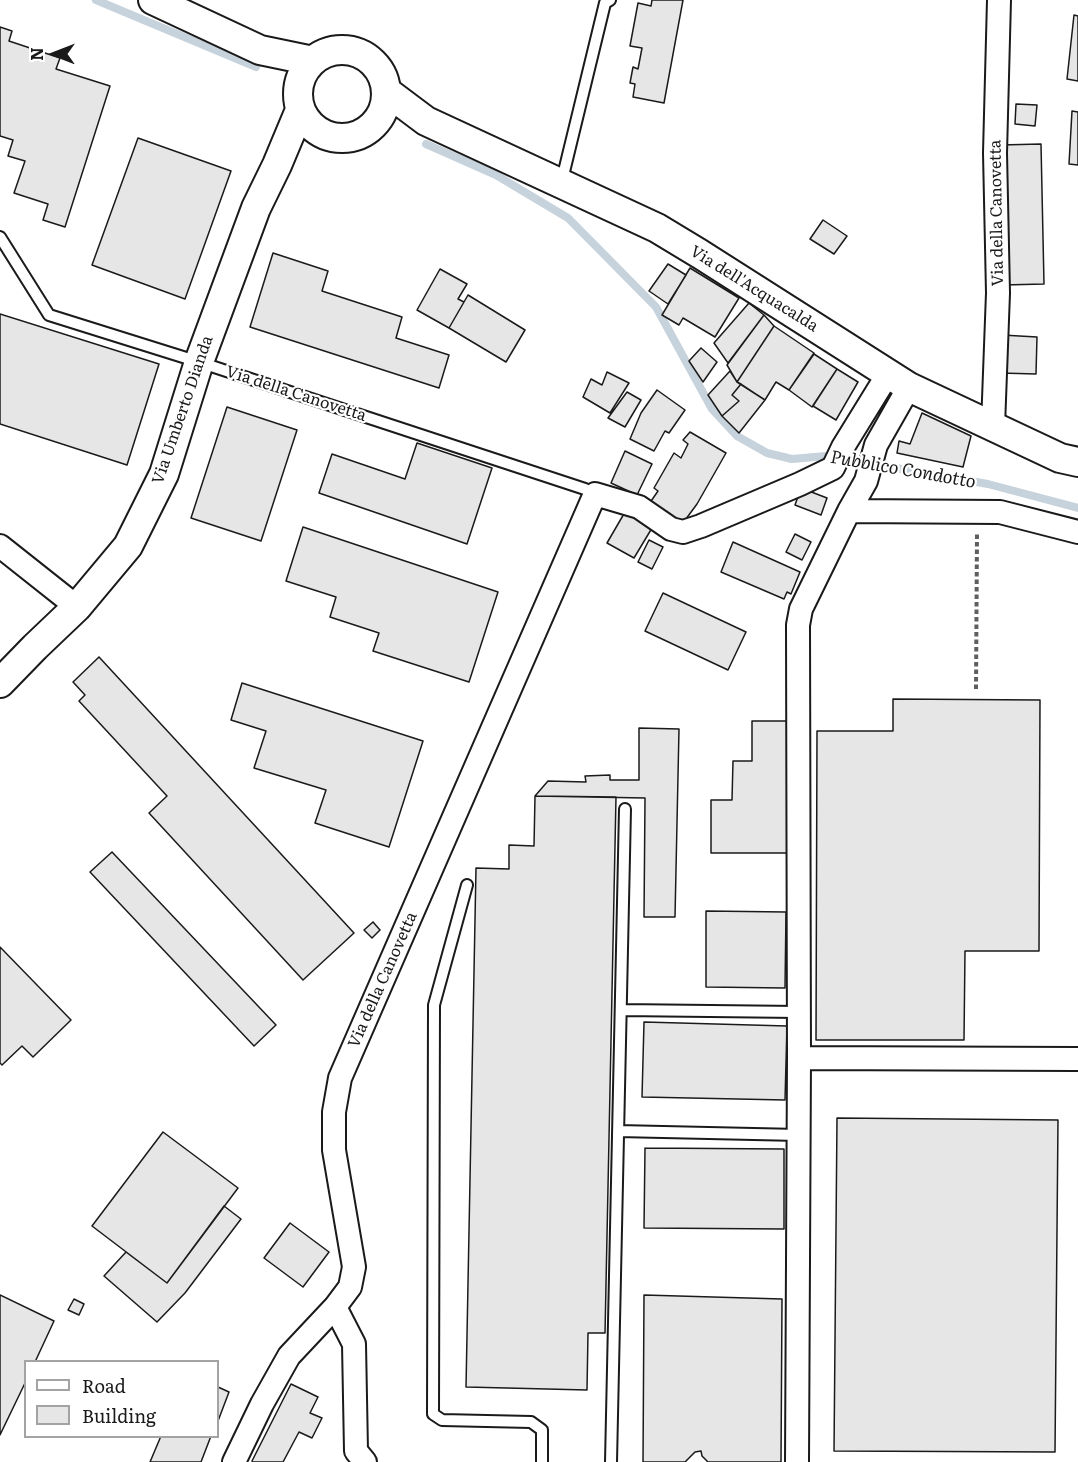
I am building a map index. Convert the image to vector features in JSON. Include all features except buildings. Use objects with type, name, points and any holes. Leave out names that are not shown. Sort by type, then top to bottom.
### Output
[{"type":"street","points":[[153,0],[260,50],[313,61]]},
{"type":"street","name":"Via della Canovetta","points":[[993,426],[998,293],[995,153],[999,0]]},
{"type":"street","points":[[260,50],[299,105],[307,121],[317,131],[328,136],[350,138],[370,129],[426,121]]},
{"type":"street","points":[[299,105],[299,85],[304,72],[313,61],[338,50],[354,52],[376,66],[383,78],[386,91],[379,118],[370,129]]},
{"type":"street","name":"Via dell'Acquacalda","points":[[386,91],[426,121],[657,228],[898,381],[1060,458],[1078,462]]},
{"type":"street","name":"Via Umberto Dianda","points":[[0,683],[77,607],[128,546],[164,474],[199,362],[256,208],[277,165],[299,105]]},
{"type":"street","points":[[277,165],[328,136]]},
{"type":"street","points":[[797,1462],[798,625],[801,609],[866,481],[898,381]]},
{"type":"street","name":"Via della Canovetta","points":[[234,1462],[262,1404],[289,1356],[350,1287],[354,1267],[334,1150],[334,1112],[340,1078],[595,494],[639,507],[671,530],[683,532],[833,468],[843,447],[898,381]]},
{"type":"street","points":[[849,511],[1000,512],[1078,532]]},
{"type":"street","points":[[0,546],[77,607]]},
{"type":"street","points":[[799,1058],[1078,1059]]},
{"type":"street","points":[[334,1307],[354,1344],[356,1451],[365,1462]]},
{"type":"lane","points":[[561,184],[604,3],[610,0]]},
{"type":"lane","name":"Via della Canovetta","points":[[0,237],[49,315],[199,362],[595,494]]},
{"type":"lane","points":[[611,1462],[625,809]]},
{"type":"lane","points":[[467,885],[434,1005],[433,1414],[442,1420],[531,1422],[542,1430],[542,1462]]},
{"type":"lane","points":[[621,1010],[799,1012]]},
{"type":"lane","points":[[618,1131],[799,1135]]},
{"type":"path","points":[[976,689],[977,512]]},
{"type":"waterway","name":"Pubblico Condotto","points":[[96,0],[256,67]]},
{"type":"waterway","name":"Pubblico Condotto","points":[[426,144],[496,175],[568,218],[656,307],[712,409],[737,436],[767,453],[792,459],[826,456],[988,484],[1078,508]]}]
